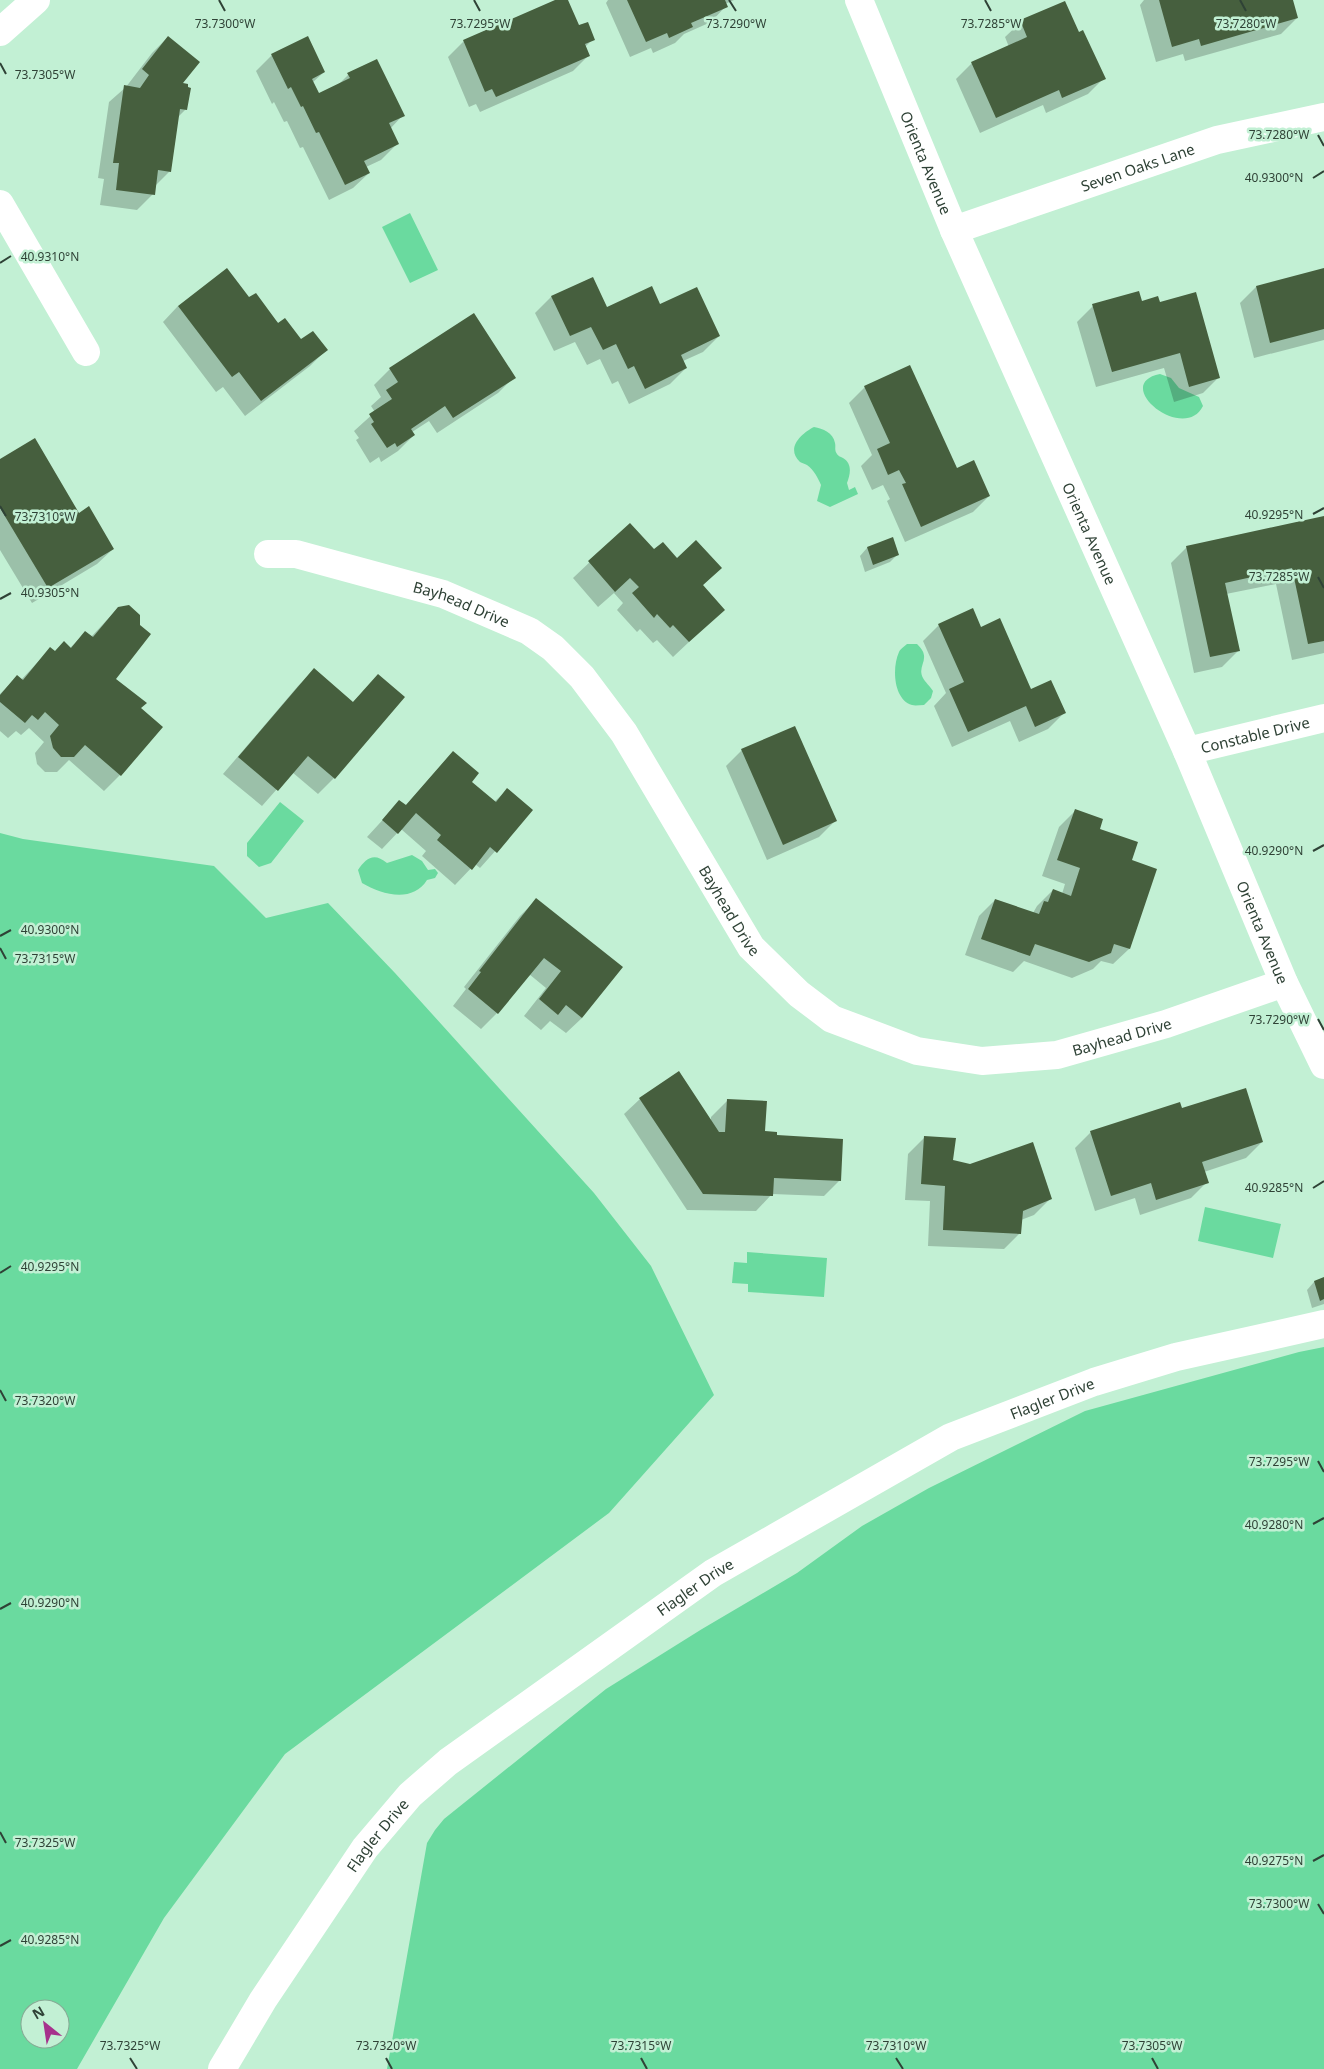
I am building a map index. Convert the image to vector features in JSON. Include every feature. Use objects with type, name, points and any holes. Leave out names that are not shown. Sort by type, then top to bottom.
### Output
[{"type":"street","points":[[0,32],[36,0]]},
{"type":"street","name":"Orienta Avenue","points":[[859,0],[954,230],[1187,751],[1284,983],[1324,1065]]},
{"type":"street","name":"Seven Oaks Lane","points":[[954,230],[1217,140],[1324,117]]},
{"type":"street","points":[[0,204],[86,352]]},
{"type":"street","name":"Bayhead Drive","points":[[268,554],[296,554],[443,594],[529,631],[554,648],[582,677],[624,733],[751,947],[799,994],[832,1018],[847,1025],[917,1051],[982,1061],[1057,1055],[1166,1024],[1284,983]]},
{"type":"street","name":"Constable Drive","points":[[1187,751],[1324,718]]},
{"type":"street","name":"Flagler Drive","points":[[222,2069],[263,2000],[365,1848],[410,1795],[448,1762],[713,1573],[951,1437],[1094,1382],[1167,1360],[1324,1324]]},
{"type":"shaded area","points":[[410,213],[438,270],[410,283],[382,227]]},
{"type":"shaded area","points":[[1160,374],[1171,378],[1179,388],[1199,397],[1203,406],[1194,416],[1181,418],[1168,415],[1156,408],[1147,399],[1143,389],[1147,380]]},
{"type":"shaded area","points":[[814,427],[824,430],[834,439],[836,453],[846,460],[849,466],[850,473],[847,483],[849,490],[855,487],[858,494],[830,507],[817,501],[820,482],[812,469],[800,462],[794,451],[800,437]]},
{"type":"shaded area","points":[[907,644],[917,644],[924,654],[921,673],[933,691],[931,698],[924,705],[913,705],[906,702],[898,690],[895,666],[900,651]]},
{"type":"shaded area","points":[[280,802],[304,821],[271,863],[259,867],[247,856],[247,843]]},
{"type":"shaded area","points":[[0,833],[23,839],[214,866],[266,918],[328,903],[395,973],[594,1193],[651,1266],[714,1395],[609,1513],[285,1754],[164,1918],[77,2069],[0,2069]]},
{"type":"shaded area","points":[[412,855],[422,861],[428,870],[435,869],[438,873],[435,878],[427,880],[414,892],[397,895],[379,891],[362,883],[358,870],[367,860],[374,857],[387,863]]},
{"type":"shaded area","points":[[1205,1207],[1281,1224],[1273,1258],[1198,1241]]},
{"type":"shaded area","points":[[747,1252],[827,1258],[824,1297],[748,1292],[748,1284],[732,1283],[734,1262],[747,1263]]},
{"type":"shaded area","points":[[1324,1347],[1324,2069],[387,2069],[427,1843],[444,1819],[606,1689],[797,1573],[862,1526],[929,1488],[1085,1411],[1299,1352]]},
{"type":"building","points":[[555,0],[568,0],[579,25],[588,22],[595,40],[585,44],[590,56],[496,97],[492,89],[485,92],[463,40]]},
{"type":"building","points":[[627,0],[725,0],[728,7],[691,23],[693,27],[669,38],[667,33],[646,42]]},
{"type":"building","points":[[1159,0],[1293,0],[1298,18],[1201,46],[1199,39],[1172,47]]},
{"type":"building","points":[[1065,1],[1079,32],[1083,30],[1106,79],[1062,98],[1059,90],[996,118],[971,62],[1027,37],[1020,20]]},
{"type":"building","points":[[168,36],[200,62],[183,83],[188,84],[188,87],[191,88],[187,110],[180,109],[171,172],[158,170],[155,195],[116,190],[119,163],[113,163],[124,85],[140,88],[149,75],[142,69]]},
{"type":"building","points":[[308,36],[325,72],[312,79],[319,93],[350,78],[347,73],[377,59],[405,116],[389,123],[399,144],[364,161],[370,173],[345,185],[319,132],[316,133],[291,87],[288,89],[271,54]]},
{"type":"building","points":[[227,268],[249,297],[256,293],[278,323],[285,318],[301,339],[313,331],[328,350],[261,401],[239,372],[232,377],[178,306]]},
{"type":"building","points":[[1324,268],[1324,329],[1270,343],[1256,286]]},
{"type":"building","points":[[593,277],[607,307],[652,286],[660,304],[697,287],[720,336],[681,355],[687,368],[645,389],[634,366],[628,369],[616,344],[603,350],[591,327],[570,336],[551,296]]},
{"type":"building","points":[[1139,291],[1142,301],[1158,296],[1160,302],[1196,292],[1220,378],[1189,387],[1180,353],[1112,372],[1092,304]]},
{"type":"building","points":[[474,313],[516,378],[453,418],[445,406],[411,429],[415,435],[397,447],[395,443],[387,448],[371,424],[374,422],[369,414],[392,399],[386,390],[398,382],[389,368]]},
{"type":"building","points":[[910,365],[957,468],[974,460],[990,496],[921,527],[902,484],[906,483],[899,470],[888,475],[877,449],[890,443],[864,386]]},
{"type":"building","points":[[35,438],[79,513],[89,506],[114,549],[48,588],[0,508],[0,459]]},
{"type":"building","points":[[1324,516],[1324,641],[1308,644],[1292,568],[1225,583],[1240,651],[1210,657],[1186,546]]},
{"type":"building","points":[[630,523],[654,549],[663,542],[677,558],[696,540],[722,568],[703,585],[725,610],[689,642],[673,625],[670,628],[657,614],[654,618],[632,593],[639,587],[630,578],[615,592],[588,561]]},
{"type":"building","points":[[893,537],[899,555],[873,565],[867,547]]},
{"type":"building","points":[[129,605],[140,615],[140,625],[151,634],[116,679],[147,703],[141,708],[163,727],[121,776],[85,745],[74,757],[61,757],[53,748],[50,736],[59,725],[45,712],[38,720],[32,715],[25,723],[0,702],[0,695],[17,675],[23,680],[50,647],[55,651],[64,641],[71,648],[85,631],[93,637],[118,607]]},
{"type":"building","points":[[973,608],[981,627],[1000,618],[1031,689],[1051,680],[1066,713],[1035,727],[1026,706],[968,732],[949,689],[964,682],[938,624]]},
{"type":"building","points":[[314,668],[353,702],[378,674],[405,697],[335,779],[308,756],[278,791],[238,757]]},
{"type":"building","points":[[795,726],[837,821],[783,845],[741,749]]},
{"type":"building","points":[[453,751],[479,773],[472,782],[496,802],[507,788],[533,810],[497,853],[490,847],[472,870],[437,840],[441,835],[416,813],[398,834],[382,820],[399,800],[406,805]]},
{"type":"building","points":[[1075,809],[1103,819],[1100,829],[1138,842],[1132,860],[1157,869],[1130,949],[1114,944],[1111,953],[1089,962],[1035,944],[1030,956],[981,939],[995,899],[1039,914],[1044,901],[1048,902],[1053,889],[1071,896],[1080,868],[1057,860]]},
{"type":"building","points":[[536,898],[623,967],[582,1018],[566,1005],[558,1015],[539,999],[561,971],[544,958],[498,1014],[468,989],[481,972],[479,971]]},
{"type":"building","points":[[679,1071],[719,1132],[725,1132],[727,1099],[767,1101],[765,1131],[777,1132],[777,1135],[843,1139],[841,1181],[774,1178],[773,1196],[703,1194],[639,1098]]},
{"type":"building","points":[[1246,1088],[1263,1142],[1202,1162],[1209,1183],[1156,1200],[1151,1183],[1111,1196],[1090,1131],[1180,1102],[1182,1108]]},
{"type":"building","points":[[924,1136],[956,1138],[953,1160],[970,1164],[1033,1142],[1052,1199],[1023,1211],[1021,1234],[943,1230],[945,1186],[921,1184]]},
{"type":"building","points":[[1324,1277],[1324,1299],[1320,1301],[1314,1281]]}]
